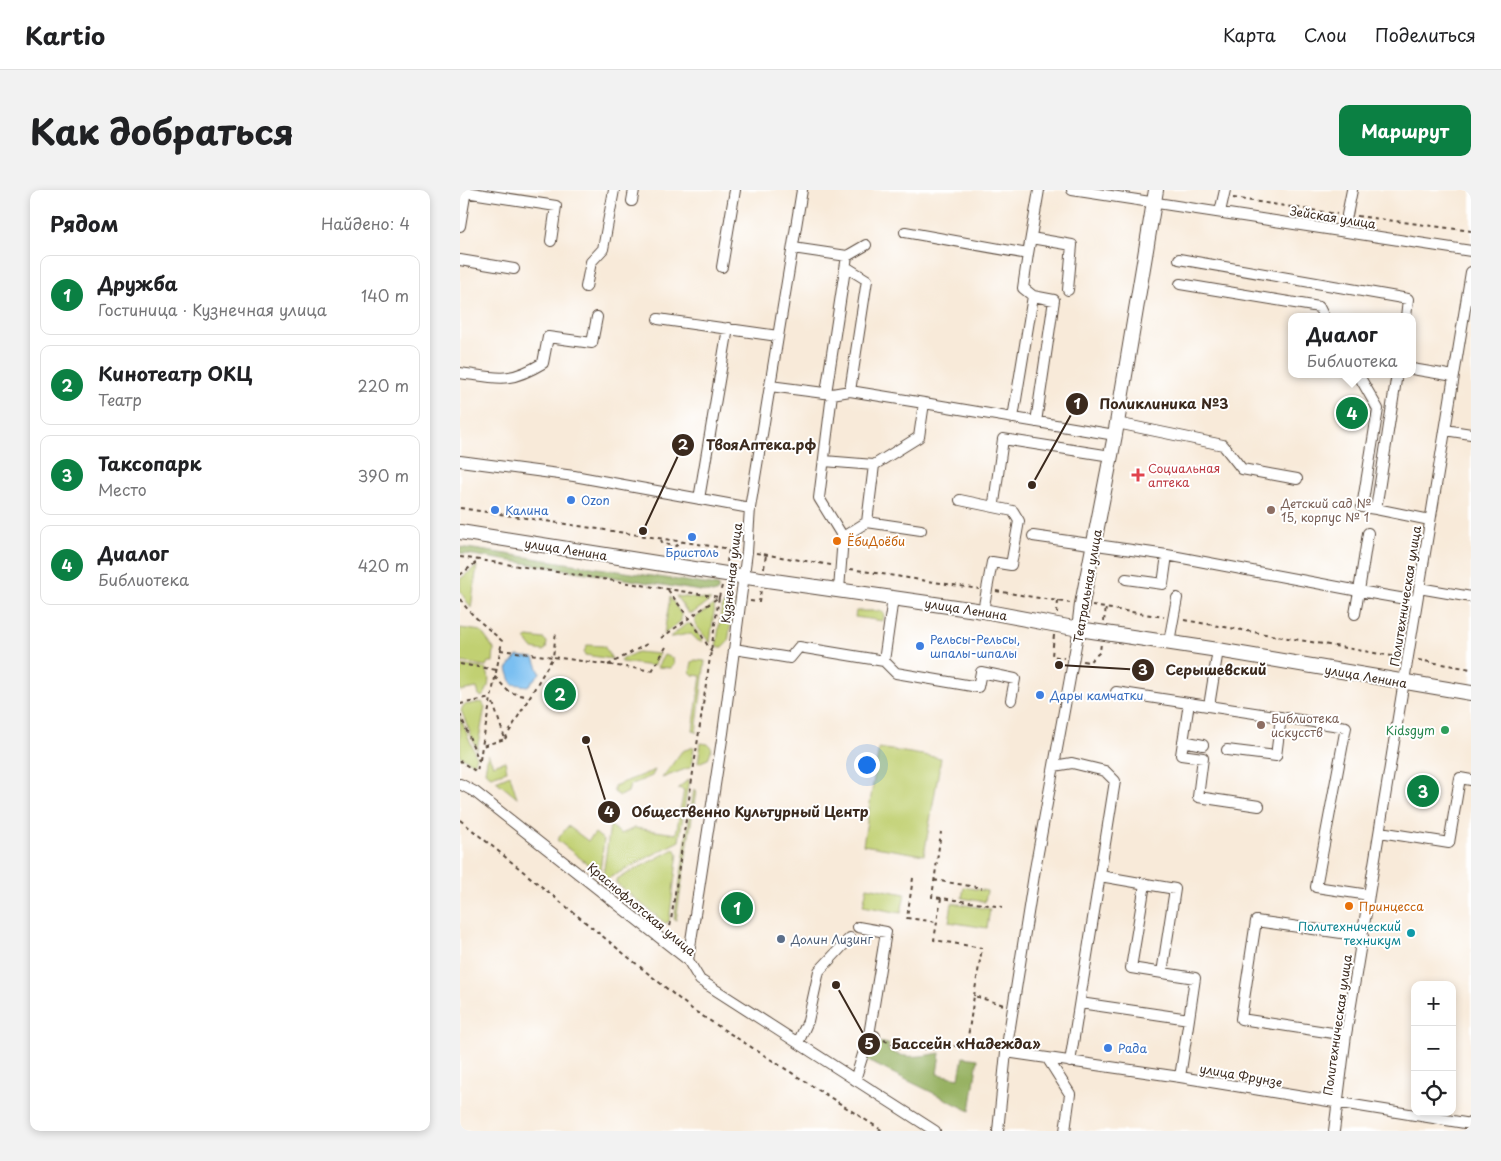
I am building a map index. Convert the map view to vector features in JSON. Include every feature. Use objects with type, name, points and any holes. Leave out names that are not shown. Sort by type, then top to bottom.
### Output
[{"type":"main road","name":"Театральная улица","points":[[1079,629],[1082,604],[1116,429],[1155,196]]},
{"type":"main road","name":"улица Ленина","points":[[460,532],[743,577],[983,611],[1079,629],[1169,642],[1471,693]]},
{"type":"street","points":[[586,287],[591,262],[603,249],[614,190]]},
{"type":"street","points":[[632,201],[634,190]]},
{"type":"street","points":[[722,267],[735,190]]},
{"type":"street","name":"Кузнечная улица","points":[[688,960],[734,649],[747,552],[750,508],[802,190]]},
{"type":"street","points":[[1036,422],[1054,300],[1033,296],[1023,288],[1039,190]]},
{"type":"street","name":"Зейская улица","points":[[1072,190],[1155,196],[1220,212],[1471,251]]},
{"type":"street","points":[[1220,212],[1224,190]]},
{"type":"street","points":[[1347,215],[1352,190]]},
{"type":"street","points":[[460,226],[466,191],[556,206],[551,241]]},
{"type":"street","points":[[905,232],[1028,254]]},
{"type":"street","points":[[1031,238],[1072,245],[1068,290]]},
{"type":"street","points":[[792,248],[847,256],[866,245]]},
{"type":"street","points":[[839,590],[843,537],[819,498],[829,394],[847,256]]},
{"type":"street","points":[[1179,259],[1408,299],[1406,313]]},
{"type":"street","points":[[460,260],[514,269]]},
{"type":"street","points":[[846,267],[867,280],[850,391]]},
{"type":"street","name":"Политехническая улица","points":[[1334,1131],[1346,1035],[1471,272]]},
{"type":"street","points":[[1180,284],[1319,307],[1322,313]]},
{"type":"street","points":[[1013,418],[1033,296]]},
{"type":"street","points":[[460,373],[505,379],[524,374],[543,362],[548,337],[592,343],[597,317]]},
{"type":"street","points":[[658,318],[778,336]]},
{"type":"street","points":[[700,499],[728,328]]},
{"type":"street","points":[[1416,370],[1454,376]]},
{"type":"street","points":[[1360,378],[1378,409],[1362,507],[1430,520]]},
{"type":"street","points":[[1376,509],[1396,380]]},
{"type":"street","points":[[770,386],[829,394],[850,391],[1036,422],[1116,429],[1223,445],[1242,469],[1297,479]]},
{"type":"street","points":[[824,461],[874,465],[919,438],[924,402]]},
{"type":"street","points":[[1445,430],[1471,434]]},
{"type":"street","points":[[994,503],[1004,439],[1111,456]]},
{"type":"street","points":[[460,461],[574,476],[750,508]]},
{"type":"street","points":[[867,522],[874,465]]},
{"type":"street","points":[[960,500],[1013,511],[1019,521],[1011,566],[992,562],[983,611]]},
{"type":"street","points":[[843,537],[867,522],[921,530]]},
{"type":"street","points":[[1355,614],[1368,532]]},
{"type":"street","points":[[1033,536],[1167,556],[1417,601]]},
{"type":"street","points":[[1126,579],[1162,584],[1167,556]]},
{"type":"street","points":[[1419,588],[1471,597]]},
{"type":"street","points":[[884,661],[893,598]]},
{"type":"street","points":[[1169,642],[1177,598]]},
{"type":"street","name":"Театральная улица","points":[[998,1131],[1006,1052],[1035,869],[1079,629]]},
{"type":"street","points":[[734,649],[790,658],[798,647],[884,661],[896,673],[978,687],[981,672],[1015,679],[1011,700]]},
{"type":"street","points":[[1209,706],[1218,650]]},
{"type":"street","points":[[1116,692],[1346,727],[1316,887],[1369,895]]},
{"type":"street","points":[[1189,703],[1181,755],[1203,758],[1198,797],[1259,806]]},
{"type":"street","points":[[1226,750],[1276,756],[1281,717]]},
{"type":"street","points":[[1183,741],[1203,744]]},
{"type":"street","points":[[1054,766],[1072,763],[1105,771],[1114,781],[1070,1062]]},
{"type":"street","points":[[1380,832],[1449,843],[1460,778],[1471,780]]},
{"type":"street","name":"Краснофлотская улица","points":[[460,784],[475,792],[688,960],[700,980],[935,1131]]},
{"type":"street","points":[[1100,876],[1175,889],[1162,973]]},
{"type":"street","points":[[1145,884],[1131,968],[1195,978],[1180,1077]]},
{"type":"street","points":[[1346,1035],[1241,1019],[1256,921],[1362,936]]},
{"type":"street","points":[[855,1080],[872,1035],[886,932],[858,927]]},
{"type":"street","points":[[798,1043],[808,1021],[819,971],[850,938]]},
{"type":"street","points":[[1080,1003],[1189,1019]]},
{"type":"street","name":"улица Фрунзе","points":[[1006,1052],[1048,1060],[1180,1077],[1471,1124]]},
{"type":"street","points":[[1048,1060],[1070,1094],[1065,1131]]},
{"type":"path","points":[[460,508],[1174,618],[1471,669]]},
{"type":"path","points":[[660,539],[663,544],[676,546],[682,542]]},
{"type":"path","points":[[460,557],[719,597]]},
{"type":"path","points":[[460,576],[479,560]]},
{"type":"path","points":[[668,590],[702,636],[712,653]]},
{"type":"path","points":[[661,638],[719,597]]},
{"type":"path","points":[[667,944],[719,597]]},
{"type":"path","points":[[460,599],[473,616],[502,641],[477,772],[460,761]]},
{"type":"path","points":[[482,746],[504,738],[553,657],[556,632]]},
{"type":"path","points":[[608,665],[647,644]]},
{"type":"path","points":[[500,650],[653,671],[666,647]]},
{"type":"path","points":[[460,664],[497,670]]},
{"type":"path","points":[[495,677],[509,692],[528,697]]},
{"type":"path","points":[[491,698],[504,738]]},
{"type":"path","points":[[460,704],[491,698]]},
{"type":"path","points":[[460,714],[480,761]]},
{"type":"path","points":[[460,820],[692,1010],[883,1131]]},
{"type":"path","points":[[941,832],[932,896],[1003,908]]},
{"type":"path","points":[[913,878],[907,918],[937,922]]},
{"type":"path","points":[[934,880],[982,888]]},
{"type":"path","points":[[872,1035],[900,1048],[932,1049],[967,1044],[982,948],[934,940],[941,898]]},
{"type":"path","points":[[974,996],[999,1002]]},
{"type":"green space","points":[[460,547],[718,586],[718,591],[713,593],[460,553]]},
{"type":"green space","points":[[477,566],[471,608],[460,591],[460,579]]},
{"type":"green space","points":[[676,596],[711,600],[693,613],[688,613]]},
{"type":"green space","points":[[670,597],[681,614],[681,621],[664,634]]},
{"type":"green space","points":[[726,602],[734,603],[728,642],[723,647],[716,647],[722,606]]},
{"type":"green space","points":[[715,604],[710,643],[695,624],[695,618]]},
{"type":"green space","points":[[856,611],[879,611],[884,613],[883,621],[855,617]]},
{"type":"green space","points":[[686,624],[691,624],[703,641],[698,641],[691,634],[670,637]]},
{"type":"green space","points":[[460,628],[481,631],[494,649],[493,662],[488,662],[486,666],[460,662]]},
{"type":"green space","points":[[528,637],[544,639],[547,642],[546,649],[543,651],[533,649],[525,639]]},
{"type":"green space","points":[[587,645],[604,646],[612,659],[585,655],[584,652]]},
{"type":"green space","points":[[637,652],[659,654],[653,666],[621,662],[620,660]]},
{"type":"green space","points":[[664,655],[673,658],[674,665],[671,668],[657,667]]},
{"type":"green space","points":[[695,660],[705,661],[696,733],[693,730],[701,676],[693,675],[690,672],[692,662]]},
{"type":"green space","points":[[460,665],[486,669],[488,684],[482,697],[479,695],[477,688],[460,691]]},
{"type":"green space","points":[[482,702],[485,707],[477,750],[461,710],[464,705]]},
{"type":"green space","points":[[460,716],[476,756],[474,764],[460,756]]},
{"type":"green space","points":[[701,743],[708,744],[712,748],[708,759],[698,763]]},
{"type":"green space","points":[[694,747],[691,767],[662,778],[682,751]]},
{"type":"green space","points":[[879,748],[941,758],[924,855],[863,845]]},
{"type":"green space","points":[[488,754],[493,765],[505,761],[507,771],[491,776],[485,772]]},
{"type":"green space","points":[[655,770],[652,776],[630,785],[628,792],[620,796],[614,792],[614,786]]},
{"type":"green space","points":[[510,775],[517,798],[496,781]]},
{"type":"green space","points":[[689,779],[679,841],[607,879],[603,876],[610,825],[621,834],[635,828],[676,834],[684,790],[678,788]]},
{"type":"green space","points":[[694,789],[696,791],[676,920],[674,919]]},
{"type":"green space","points":[[568,826],[588,841],[595,833],[604,840],[600,871],[598,872],[557,840]]},
{"type":"green space","points":[[674,849],[678,853],[669,922],[665,923],[616,883],[617,879]]},
{"type":"green space","points":[[867,887],[905,894],[901,913],[863,906]]},
{"type":"green space","points":[[964,887],[987,891],[985,902],[962,898]]},
{"type":"green space","points":[[952,903],[990,909],[987,928],[949,922]]},
{"type":"green space","points":[[873,1041],[889,1044],[888,1050],[900,1055],[914,1056],[940,1053],[937,1074],[959,1078],[963,1057],[978,1059],[970,1111],[864,1059]]},
{"type":"water","points":[[517,656],[534,658],[540,673],[528,686],[512,684],[507,669]]},
{"type":"place","name":"Диалог","points":[[1352,413]]},
{"type":"place","name":"Социальная аптека","points":[[1138,475]]},
{"type":"place","name":"Поликлиника №3","points":[[1032,485]]},
{"type":"place","name":"Ozon","points":[[571,500]]},
{"type":"place","name":"Калина","points":[[495,510]]},
{"type":"place","name":"Детский сад № 15, корпус № 1","points":[[1271,510]]},
{"type":"place","name":"ТвояАптека.рф","points":[[643,531]]},
{"type":"place","name":"Бристоль","points":[[692,537]]},
{"type":"place","name":"ЁбиДоёби","points":[[837,541]]},
{"type":"place","name":"Рельсы-Рельсы, шпалы-шпалы","points":[[920,646]]},
{"type":"place","name":"Серышевский","points":[[1059,665]]},
{"type":"place","name":"Кинотеатр ОКЦ","points":[[560,694]]},
{"type":"place","name":"Дары камчатки","points":[[1040,695]]},
{"type":"place","name":"Библиотека искусств","points":[[1261,725]]},
{"type":"place","name":"Kidsgym","points":[[1445,730]]},
{"type":"place","name":"Общественно Культурный Центр","points":[[586,740]]},
{"type":"place","name":"Таксопарк","points":[[1423,791]]},
{"type":"place","name":"Принцесса","points":[[1349,906]]},
{"type":"place","name":"Дружба","points":[[737,908]]},
{"type":"place","name":"Политехнический техникум","points":[[1411,933]]},
{"type":"place","name":"Долин Лизинг","points":[[781,939]]},
{"type":"place","name":"Бассейн «Надежда»","points":[[836,985]]},
{"type":"place","name":"Рада","points":[[1108,1048]]}]
